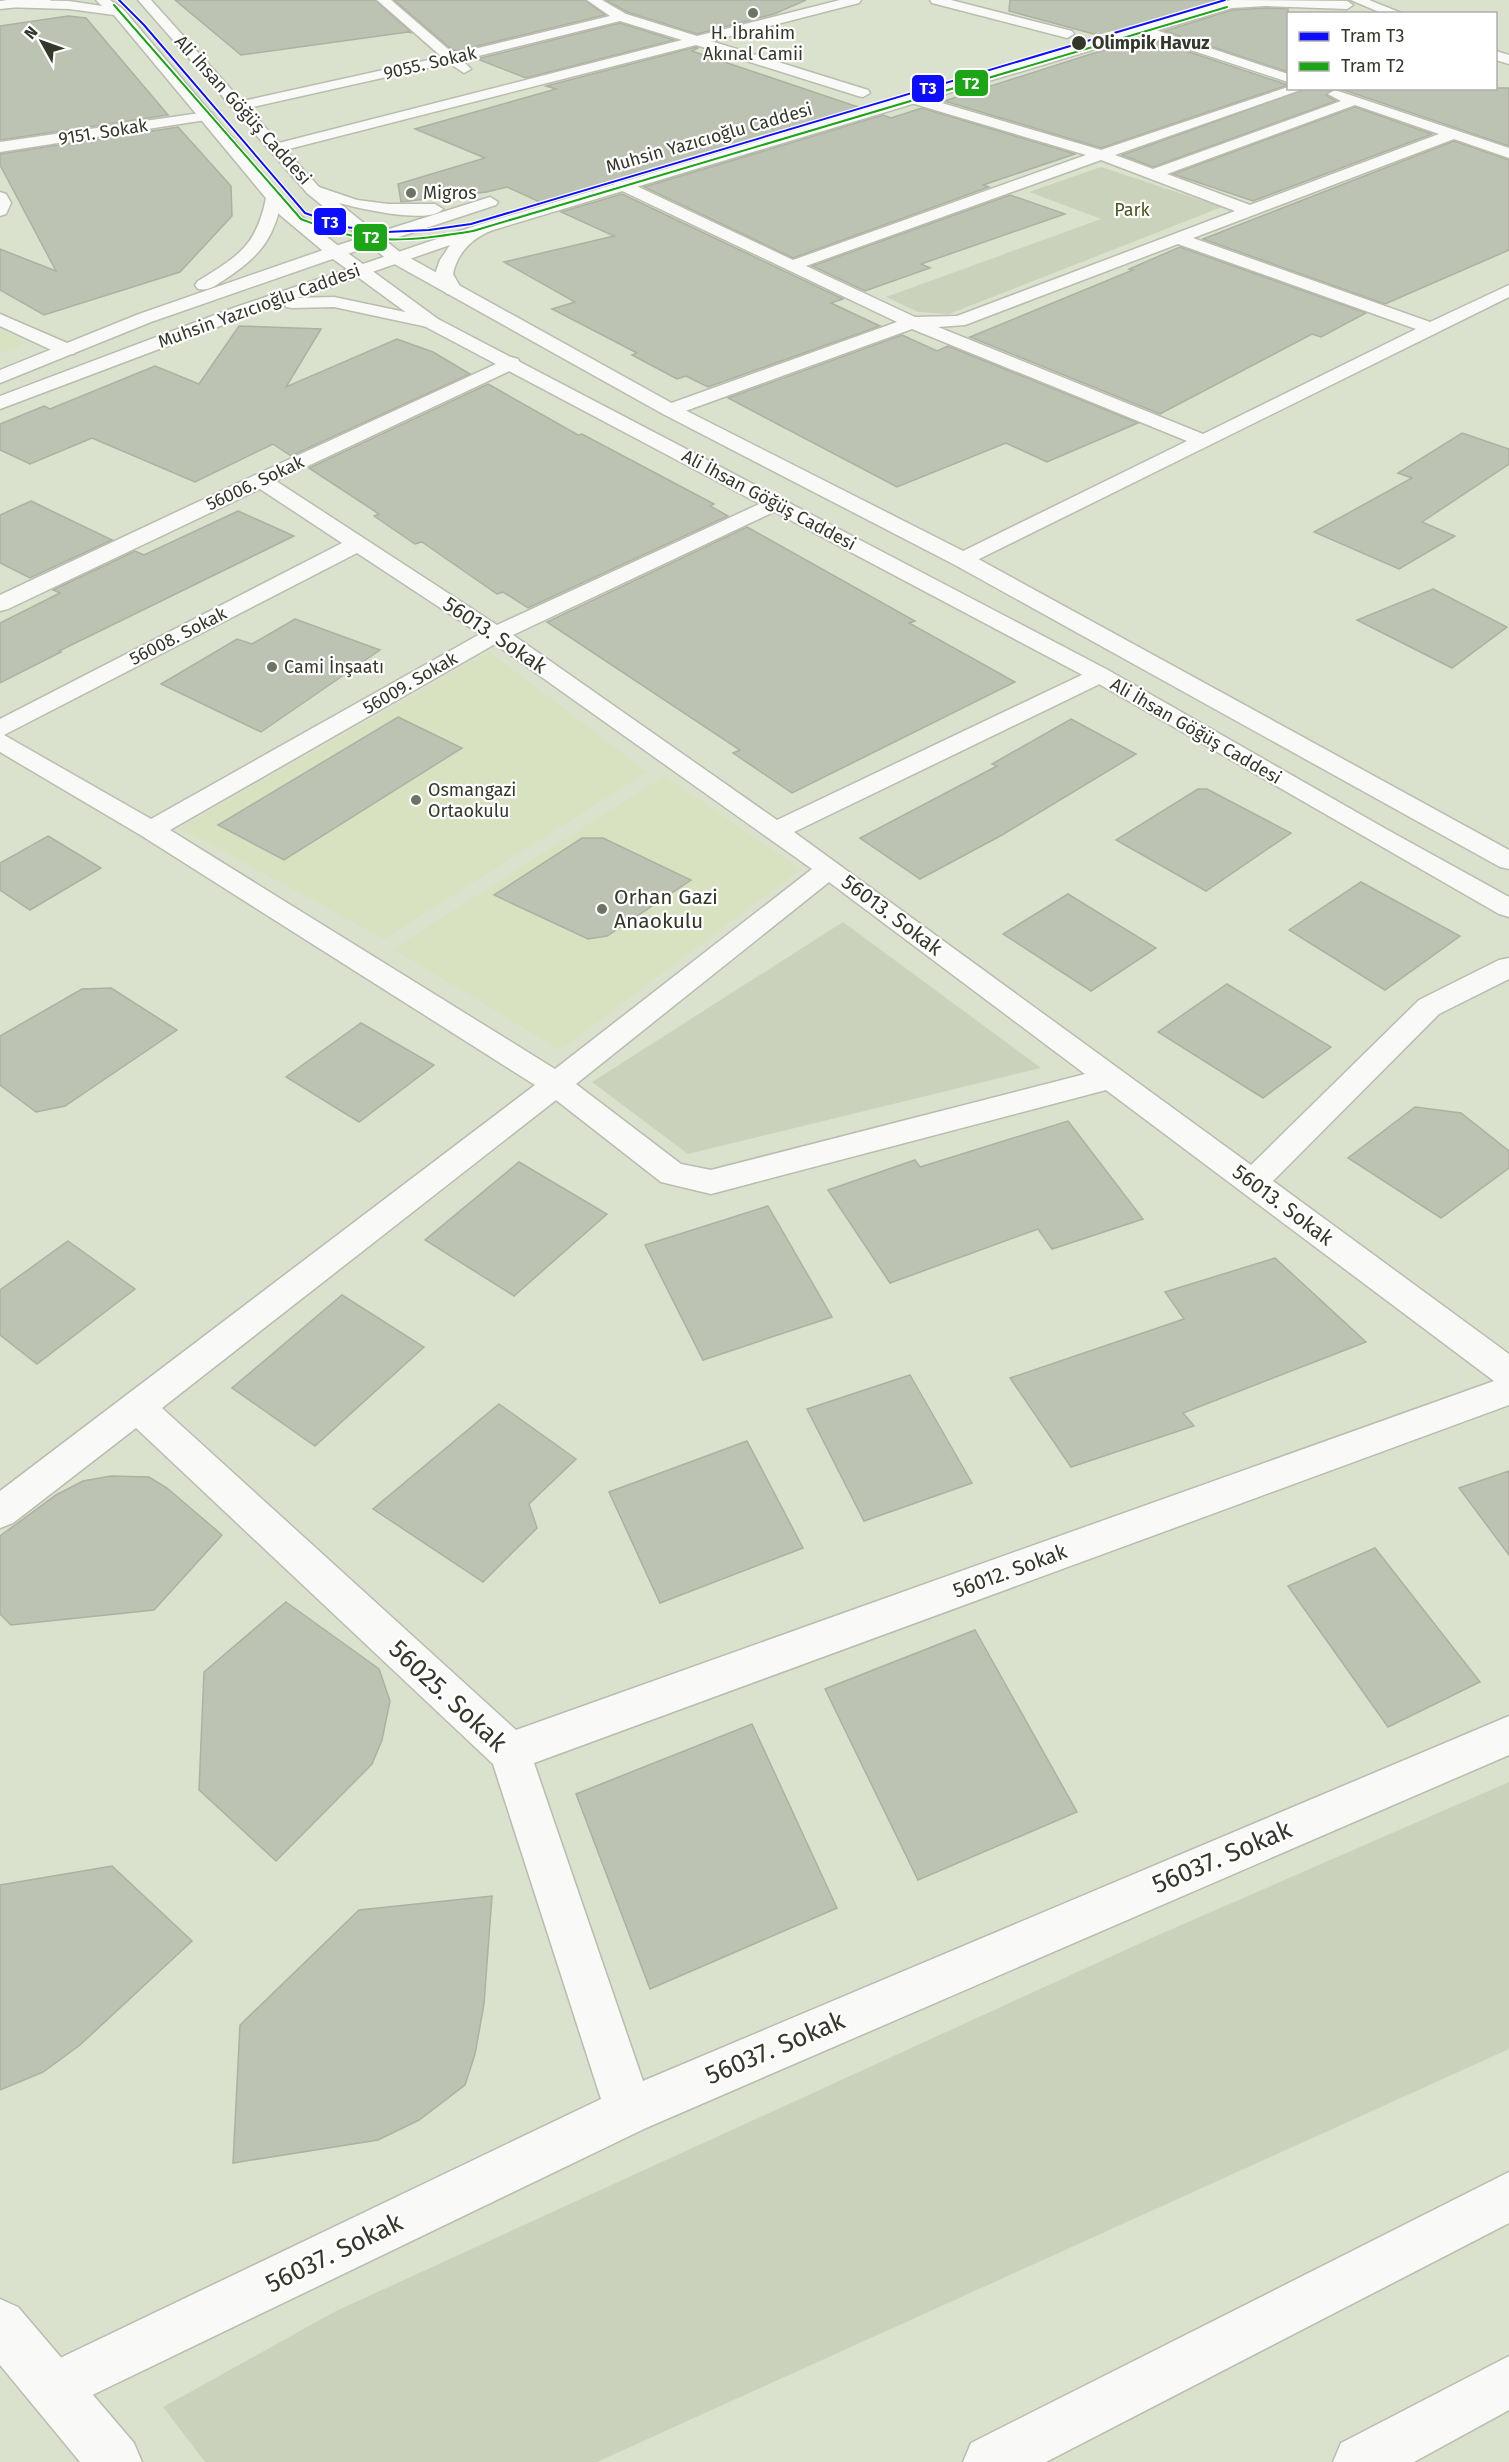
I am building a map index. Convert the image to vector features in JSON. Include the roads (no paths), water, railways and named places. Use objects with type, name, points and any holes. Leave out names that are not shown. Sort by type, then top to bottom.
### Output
[{"type":"street","points":[[2,3],[45,0]]},
{"type":"street","points":[[383,0],[450,59],[497,92]]},
{"type":"street","points":[[593,0],[621,17],[863,93]]},
{"type":"street","points":[[276,148],[855,0]]},
{"type":"street","points":[[936,0],[1073,33],[1033,44]]},
{"type":"street","points":[[1332,0],[1361,4],[1391,12]]},
{"type":"street","name":"Ali İhsan Göğüş Caddesi","points":[[147,1],[314,190],[394,257],[670,410],[963,560],[1509,861]]},
{"type":"street","name":"Muhsin Yazıcıoğlu Caddesi","points":[[0,403],[99,364],[394,257],[622,185],[1237,2],[1361,4]]},
{"type":"street","points":[[2,3],[110,6]]},
{"type":"street","name":"Ali İhsan Göğüş Caddesi","points":[[110,6],[207,116],[286,212],[335,252],[432,323],[1100,675],[1377,835],[1509,908]]},
{"type":"street","name":"9055. Sokak","points":[[239,106],[450,59],[621,17]]},
{"type":"street","points":[[1144,30],[1287,78]]},
{"type":"street","name":"Muhsin Yazıcıoğlu Caddesi","points":[[830,103],[881,88]]},
{"type":"street","points":[[791,266],[1101,155],[1293,90]]},
{"type":"street","points":[[1324,90],[1341,96],[1362,95],[1454,134],[1509,153]]},
{"type":"street","points":[[1154,174],[1362,95]]},
{"type":"street","points":[[913,99],[1101,155],[1251,211]]},
{"type":"street","name":"9151. Sokak","points":[[0,147],[207,116]]},
{"type":"street","points":[[670,410],[912,323],[959,321],[1454,134]]},
{"type":"street","points":[[622,185],[912,323],[1204,441]]},
{"type":"street","points":[[314,190],[346,203],[368,208],[407,211],[448,209],[488,203]]},
{"type":"street","points":[[0,197],[3,203],[0,211]]},
{"type":"street","name":"Muhsin Yazıcıoğlu Caddesi","points":[[0,377],[145,318],[335,252],[509,197]]},
{"type":"street","points":[[145,318],[242,260],[264,237],[274,198]]},
{"type":"street","points":[[453,290],[444,274],[447,257],[462,241],[487,227]]},
{"type":"street","points":[[1179,239],[1433,329]]},
{"type":"street","points":[[963,560],[1509,290]]},
{"type":"street","points":[[240,313],[294,303],[334,302],[432,323]]},
{"type":"street","points":[[1485,303],[1509,311]]},
{"type":"street","points":[[0,319],[67,350]]},
{"type":"street","name":"56006. Sokak","points":[[0,604],[511,363]]},
{"type":"street","name":"56013. Sokak","points":[[260,480],[496,634],[829,869],[1509,1373]]},
{"type":"street","name":"56009. Sokak","points":[[150,830],[496,634],[775,504]]},
{"type":"street","name":"56008. Sokak","points":[[0,729],[357,544]]},
{"type":"street","points":[[775,831],[1100,675]]},
{"type":"street","points":[[0,742],[150,830],[556,1084],[672,1174],[711,1182],[1112,1078]]},
{"type":"street","points":[[0,1512],[556,1084],[829,869]]},
{"type":"street","points":[[1253,1182],[1429,1007],[1509,968]]},
{"type":"street","name":"56012. Sokak","points":[[510,1752],[1509,1390]]},
{"type":"street","name":"56025. Sokak","points":[[136,1406],[510,1752],[629,2111]]},
{"type":"street","name":"56037. Sokak","points":[[53,2388],[629,2111],[1509,1735]]},
{"type":"street","points":[[990,2462],[1509,2197]]},
{"type":"street","points":[[0,2325],[115,2462]]},
{"type":"street","points":[[1360,2462],[1509,2382]]},
{"type":"tram line","name":"T3","points":[[119,0],[144,25],[305,213],[345,227],[387,232],[429,230],[471,224],[1225,0]]},
{"type":"tram line","name":"T2","points":[[114,5],[301,219],[343,234],[386,239],[430,238],[473,231],[1227,7]]},
{"type":"place","name":"H. İbrahim Akınal Camii","points":[[753,13]]},
{"type":"place","name":"Olimpik Havuz","points":[[1079,43]]},
{"type":"place","name":"Migros","points":[[411,193]]},
{"type":"place","name":"Cami İnşaatı","points":[[272,667]]},
{"type":"place","name":"Osmangazi Ortaokulu","points":[[416,800]]},
{"type":"place","name":"Orhan Gazi Anaokulu","points":[[602,909]]},
{"type":"park label","name":"Park","points":[[1132,210]]}]
